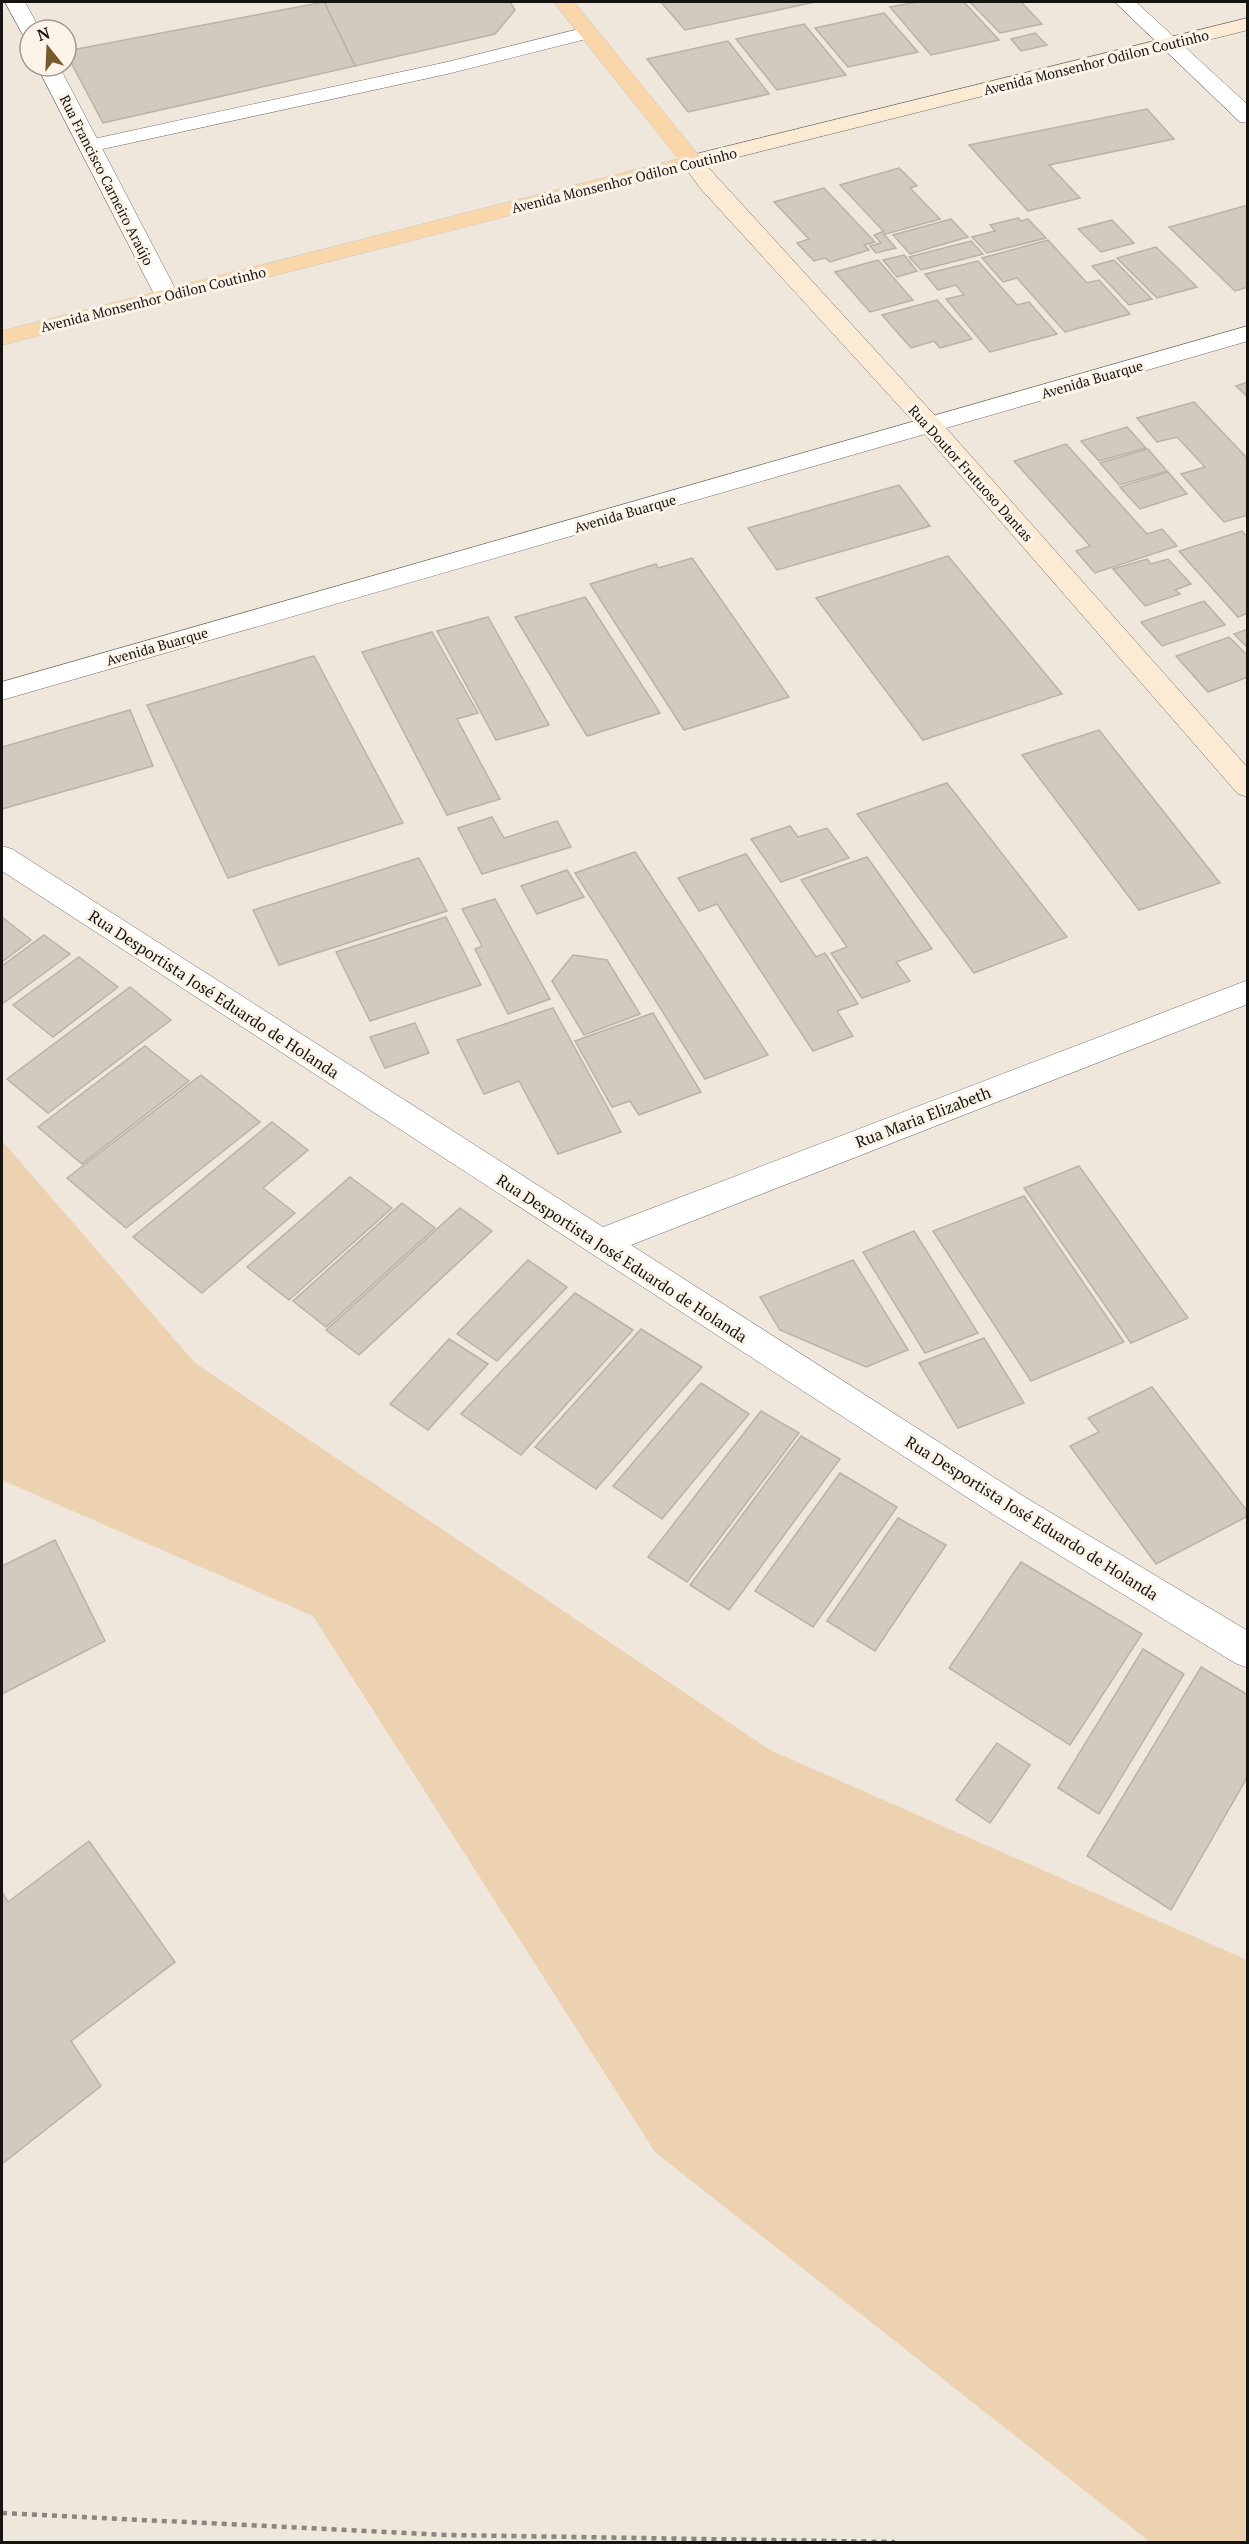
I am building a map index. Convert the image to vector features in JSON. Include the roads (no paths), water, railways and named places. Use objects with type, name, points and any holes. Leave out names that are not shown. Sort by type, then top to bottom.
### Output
[{"type":"main road","points":[[564,2],[692,162]]},
{"type":"main road","name":"Avenida Monsenhor Odilon Coutinho","points":[[2,338],[166,294],[382,242],[692,162],[1248,24]]},
{"type":"main road","name":"Rua Doutor Frutuoso Dantas","points":[[692,162],[708,183],[930,426],[1248,787]]},
{"type":"street","points":[[15,2],[23,18]]},
{"type":"street","points":[[1125,2],[1248,117]]},
{"type":"street","name":"Rua Francisco Carneiro Araújo","points":[[54,78],[166,294]]},
{"type":"street","name":"Avenida Buarque","points":[[2,691],[1248,333]]},
{"type":"street","name":"Rua Desportista José Eduardo de Holanda","points":[[2,857],[1011,1507],[1248,1651]]},
{"type":"street","name":"Rua Maria Elizabeth","points":[[599,1243],[1248,991]]},
{"type":"lane","points":[[89,146],[447,68],[587,33]]}]
